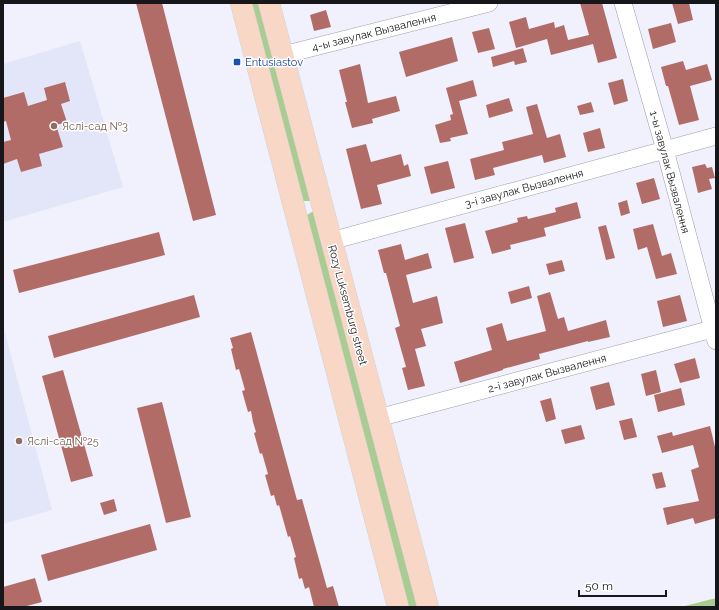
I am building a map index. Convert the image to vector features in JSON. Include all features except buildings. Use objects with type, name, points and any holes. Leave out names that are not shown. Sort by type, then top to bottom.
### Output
[{"type":"main road","points":[[241,3],[398,607]]},
{"type":"main road","name":"Rozy Luksemburg street","points":[[269,3],[428,607]]},
{"type":"street","name":"4-ы завулак Вызвалення","points":[[283,56],[489,3]]},
{"type":"street","name":"1-ы завулак Вызвалення","points":[[623,3],[715,333]]},
{"type":"street","name":"3-і завулак Вызвалення","points":[[332,241],[716,136]]},
{"type":"street","name":"2-і завулак Вызвалення","points":[[378,418],[715,333]]},
{"type":"shaded area","name":"Яслі-сад №3","points":[[80,41],[123,187],[3,222],[3,64]]},
{"type":"shaded area","name":"Яслі-сад №25","points":[[5,333],[52,510],[3,524],[3,334]]},
{"type":"green space","points":[[250,3],[265,3],[312,199],[310,201],[303,201]]},
{"type":"green space","points":[[315,212],[419,607],[404,607],[307,215]]},
{"type":"green space","points":[[716,598],[716,607],[681,607]]},
{"type":"place","name":"Entusiastov","points":[[237,62]]},
{"type":"place","name":"Яслі-сад №3","points":[[54,126]]},
{"type":"place","name":"Яслі-сад №25","points":[[19,441]]}]
